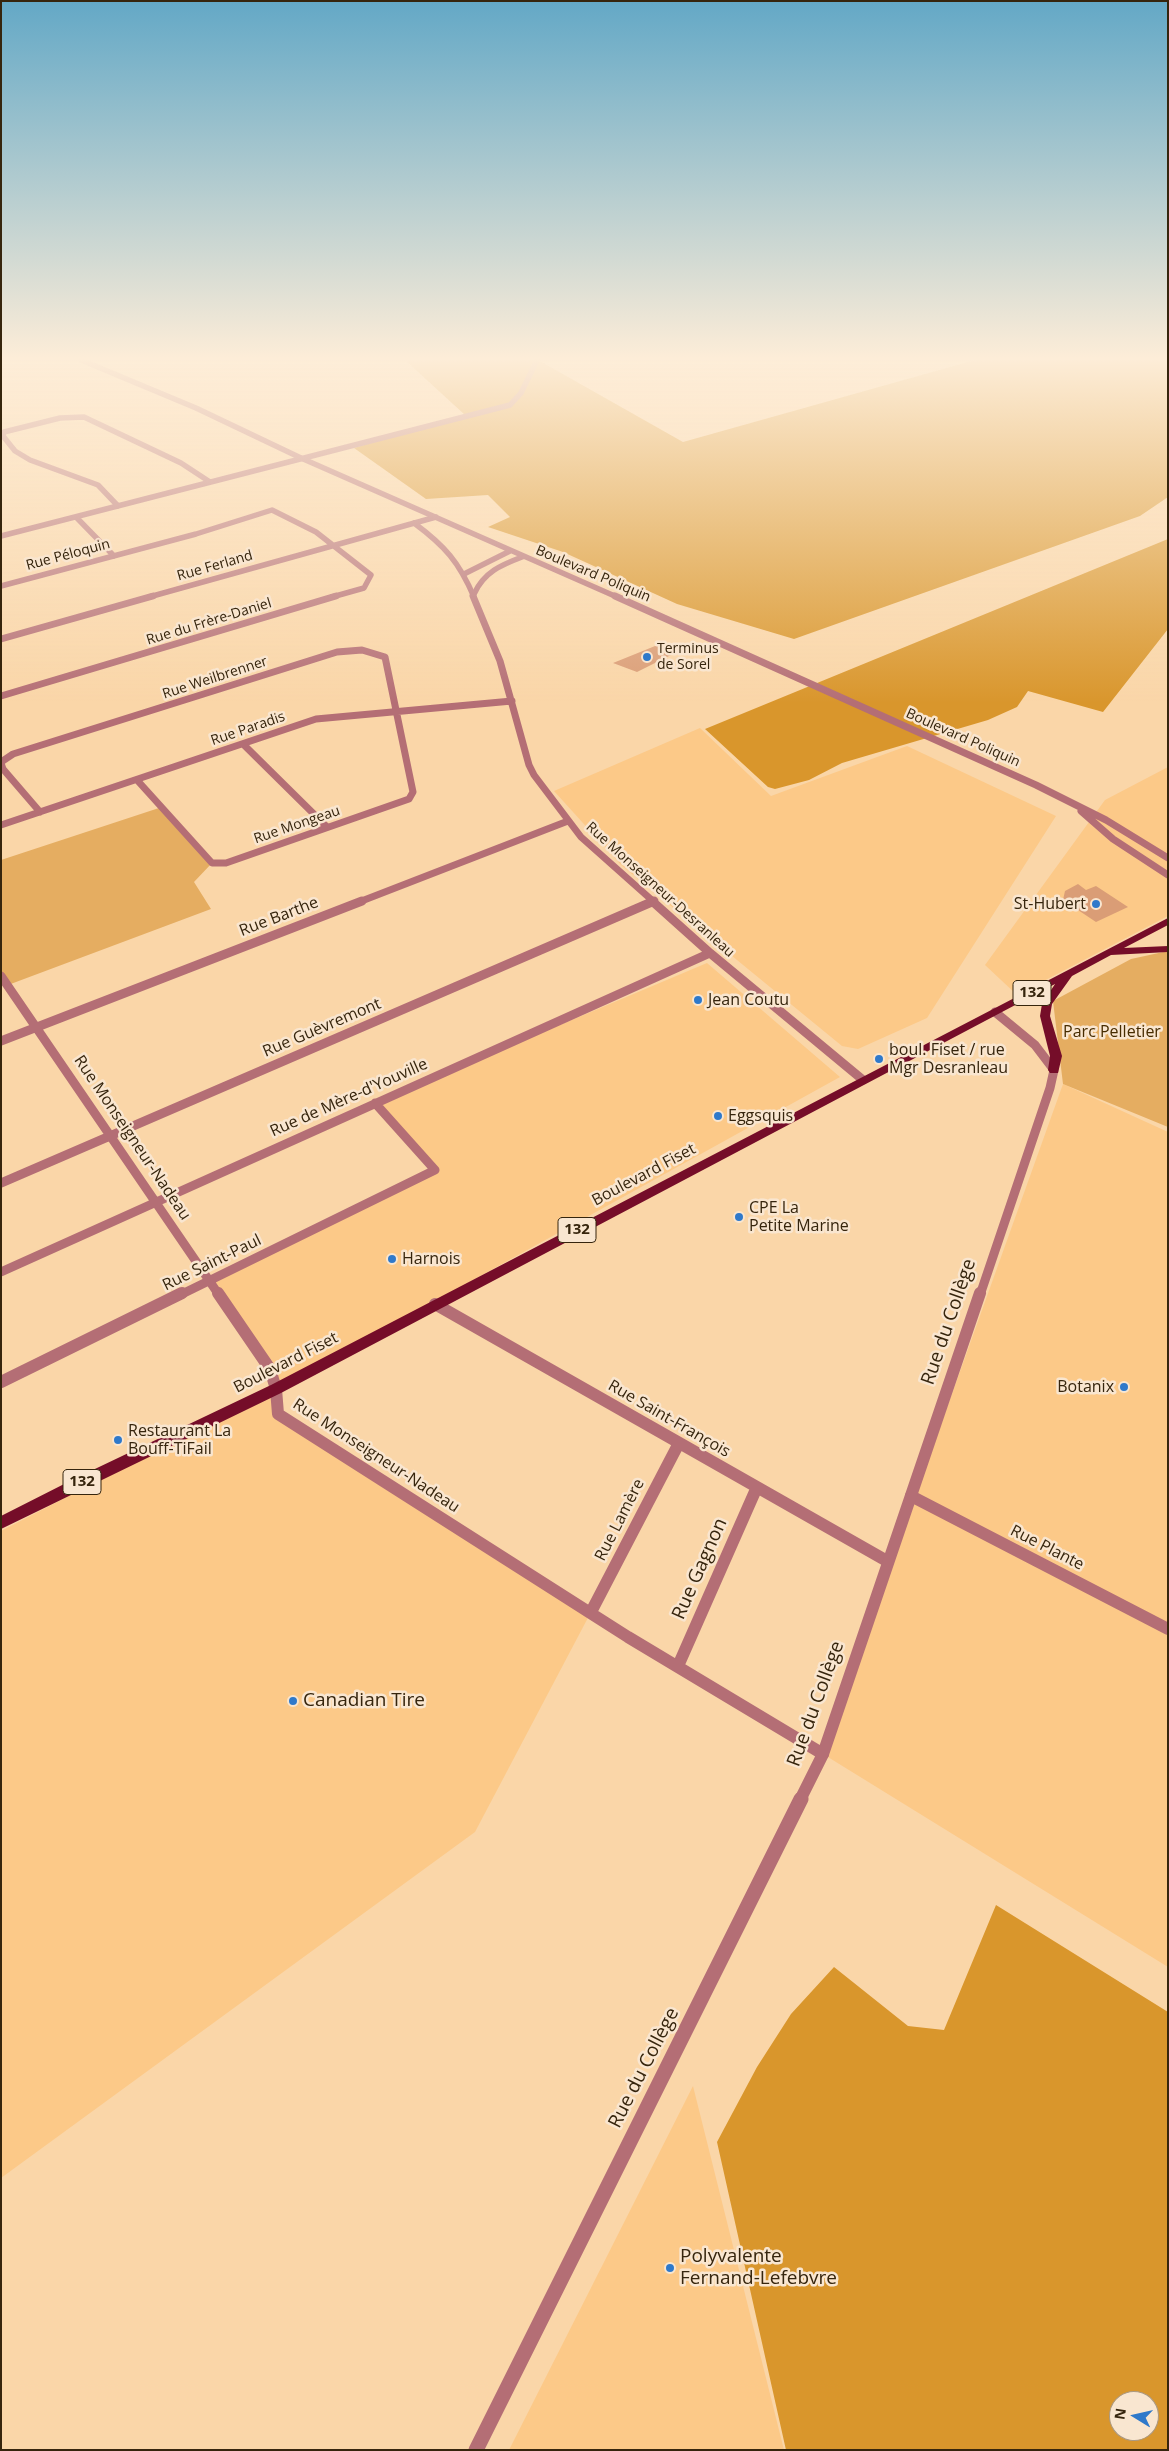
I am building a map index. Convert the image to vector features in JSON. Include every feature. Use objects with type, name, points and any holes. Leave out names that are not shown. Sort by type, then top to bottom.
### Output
[{"type":"main road","name":"Boulevard Fiset","points":[[1,1524],[81,1482],[276,1389],[1168,921]]},
{"type":"main road","points":[[1107,952],[1168,949]]},
{"type":"main road","points":[[1054,1070],[1056,1056],[1045,1016],[1046,1004],[1069,973]]},
{"type":"street","points":[[67,474],[98,485],[118,506]]},
{"type":"street","points":[[198,474],[210,482]]},
{"type":"street","points":[[1,536],[239,474]]},
{"type":"street","name":"Boulevard Poliquin","points":[[338,474],[818,686],[1036,785],[1113,824],[1168,858]]},
{"type":"street","name":"Rue Péloquin","points":[[1,586],[114,556],[272,510],[312,529],[335,546]]},
{"type":"street","points":[[76,517],[114,556]]},
{"type":"street","name":"Rue Ferland","points":[[1,640],[436,517]]},
{"type":"street","name":"Rue Monseigneur-Desranleau","points":[[414,524],[439,541],[450,552],[464,574],[474,594],[512,701],[529,765],[538,781],[568,821],[581,837],[710,952],[863,1080]]},
{"type":"street","name":"Rue du Frère-Daniel","points":[[1,696],[364,588],[368,584],[371,575],[335,546]]},
{"type":"street","points":[[464,574],[510,551]]},
{"type":"street","points":[[464,574],[492,569],[522,557]]},
{"type":"street","points":[[474,594],[480,580],[492,569]]},
{"type":"street","name":"Rue Weilbrenner","points":[[40,812],[3,769],[1,762],[13,754],[348,650],[378,652],[385,657],[397,711]]},
{"type":"street","name":"Rue Paradis","points":[[1,825],[316,719],[512,701]]},
{"type":"street","name":"Rue Mongeau","points":[[137,780],[212,863],[226,863],[409,799],[413,792],[397,711]]},
{"type":"street","points":[[243,744],[327,828]]},
{"type":"street","name":"Boulevard Poliquin","points":[[1075,805],[1096,827],[1168,875]]},
{"type":"street","name":"Rue Barthe","points":[[1,1041],[568,821]]},
{"type":"street","name":"Rue Guèvremont","points":[[1,1183],[654,901]]},
{"type":"street","name":"Rue de Mère-d'Youville","points":[[1,1272],[710,952]]},
{"type":"street","name":"Rue Monseigneur-Nadeau","points":[[1,976],[270,1368],[276,1389],[278,1414],[591,1612],[823,1754]]},
{"type":"street","points":[[994,1012],[1040,1049],[1054,1070]]},
{"type":"street","name":"Rue du Collège","points":[[476,2450],[823,1754],[887,1561],[1045,1105],[1054,1070]]},
{"type":"street","name":"Rue Saint-Paul","points":[[1,1382],[435,1170],[375,1103]]},
{"type":"street","name":"Rue Saint-François","points":[[436,1304],[887,1561]]},
{"type":"street","name":"Rue Lamère","points":[[591,1612],[679,1443]]},
{"type":"street","name":"Rue Gagnon","points":[[678,1666],[757,1487]]},
{"type":"street","name":"Rue Plante","points":[[911,1496],[1168,1629]]},
{"type":"shaded area","points":[[391,474],[1168,474],[1168,497],[1140,516],[794,639],[677,604],[563,552],[488,527],[510,517],[488,495],[426,499]]},
{"type":"shaded area","points":[[1168,539],[1168,629],[1103,712],[1028,691],[1017,707],[988,720],[842,763],[809,780],[775,789],[768,787],[705,729]]},
{"type":"shaded area","points":[[700,728],[771,796],[907,746],[1056,816],[927,1018],[858,1049],[842,1046],[621,865],[554,791]]},
{"type":"shaded area","points":[[1168,767],[1168,916],[1017,995],[985,965],[1105,800]]},
{"type":"shaded area","points":[[707,963],[840,1077],[276,1389],[210,1280],[434,1170],[375,1103]]},
{"type":"shaded area","points":[[1063,1084],[1168,1132],[1168,1967],[823,1754]]},
{"type":"shaded area","points":[[276,1389],[278,1414],[591,1612],[475,1832],[1,2178],[1,1531]]},
{"type":"shaded area","points":[[996,1905],[1168,2012],[1168,2450],[786,2450],[717,2142],[757,2067],[791,2014],[834,1967],[908,2026],[944,2030]]},
{"type":"shaded area","name":"Polyvalente Fernand-Lefebvre","points":[[693,2086],[784,2450],[509,2450]]},
{"type":"green space","points":[[162,807],[212,863],[194,882],[211,909],[8,985],[1,976],[1,860]]},
{"type":"green space","name":"Parc Pelletier","points":[[1168,951],[1168,1127],[1063,1084],[1053,1001],[1131,959]]},
{"type":"building","name":"Terminus de Sorel","points":[[660,644],[677,652],[637,672],[613,663]]},
{"type":"building","name":"St-Hubert","points":[[1078,884],[1086,890],[1096,886],[1128,907],[1096,922],[1063,900],[1065,891]]},
{"type":"place","name":"Terminus de Sorel","points":[[647,657]]},
{"type":"place","name":"St-Hubert","points":[[1096,904]]},
{"type":"place","name":"Jean Coutu","points":[[698,1000]]},
{"type":"place","name":"boul. Fiset / rue Mgr Desranleau","points":[[879,1059]]},
{"type":"place","name":"Eggsquis","points":[[718,1116]]},
{"type":"place","name":"CPE La Petite Marine","points":[[739,1217]]},
{"type":"place","name":"Harnois","points":[[392,1259]]},
{"type":"place","name":"Botanix","points":[[1124,1387]]},
{"type":"place","name":"Restaurant La Bouff-TiFail","points":[[118,1440]]},
{"type":"place","name":"Canadian Tire","points":[[293,1701]]},
{"type":"place","name":"Polyvalente Fernand-Lefebvre","points":[[670,2268]]}]
